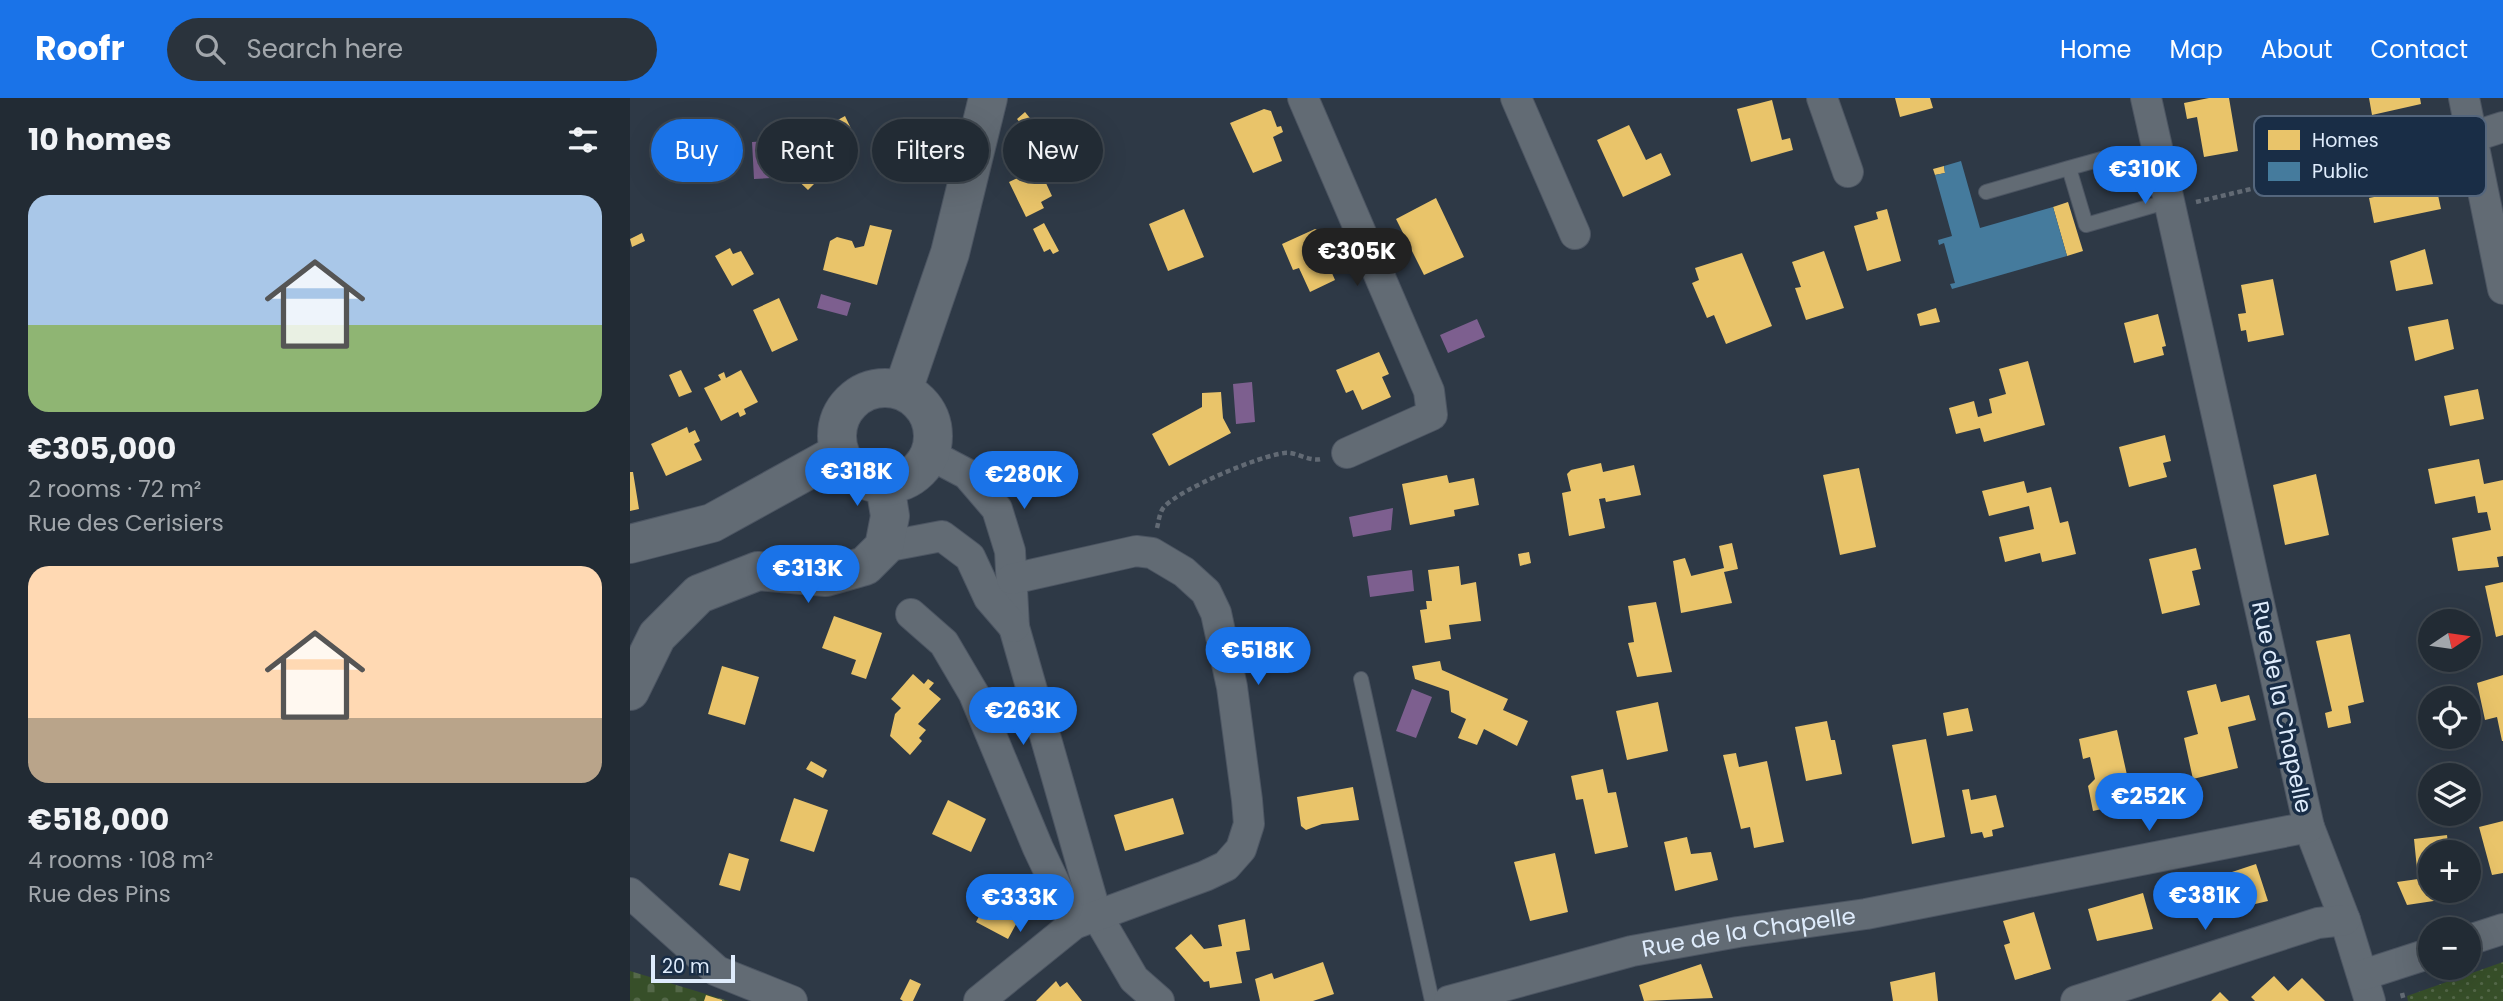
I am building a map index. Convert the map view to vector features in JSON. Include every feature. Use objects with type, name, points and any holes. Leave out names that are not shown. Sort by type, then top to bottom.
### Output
[{"type":"main road","points":[[903,390],[950,253],[989,98]]},
{"type":"main road","points":[[875,387],[903,390],[924,405],[934,429],[931,455],[919,471],[903,482],[885,485],[856,476],[839,453],[837,425],[850,400],[875,387]]},
{"type":"main road","points":[[630,544],[712,523],[839,453]]},
{"type":"main road","points":[[630,691],[643,628],[699,594],[758,571],[827,577],[865,566],[884,547],[890,516],[885,485]]},
{"type":"street","points":[[1303,98],[1429,391],[1432,415],[1347,453]]},
{"type":"street","points":[[1516,98],[1575,234]]},
{"type":"street","points":[[1822,98],[1848,172]]},
{"type":"street","name":"Rue de la Chapelle","points":[[1449,1001],[1632,951],[1738,932],[1866,914],[2309,827],[2146,98]]},
{"type":"street","points":[[2464,98],[2468,116]]},
{"type":"street","points":[[2486,132],[2503,127]]},
{"type":"street","points":[[2484,196],[2503,289]]},
{"type":"street","points":[[931,455],[967,474],[997,509],[1010,551],[1014,626],[1085,919]]},
{"type":"street","points":[[884,547],[942,536],[970,557],[989,598],[1014,626]]},
{"type":"street","points":[[979,1001],[1085,919],[1144,900],[1226,866],[1241,849],[1249,824],[1232,687],[1216,612],[1206,592],[1184,572],[1152,553],[1118,554],[1012,579]]},
{"type":"street","points":[[911,614],[944,643],[974,694],[1038,848],[1085,919],[1134,979],[1159,1001]]},
{"type":"street","points":[[2309,827],[2346,920],[2366,988],[2418,960]]},
{"type":"street","points":[[630,893],[717,971],[792,1001]]},
{"type":"street","points":[[2076,1001],[2318,923],[2346,920]]},
{"type":"street","points":[[2481,936],[2503,929]]},
{"type":"lane","points":[[1986,192],[2116,155]]},
{"type":"lane","points":[[2069,168],[2085,225],[2170,204]]},
{"type":"lane","points":[[1361,679],[1432,1001]]},
{"type":"path","points":[[2170,204],[2254,185]]},
{"type":"path","points":[[1152,553],[1161,510],[1171,500],[1202,483],[1286,452],[1315,461],[1347,453]]},
{"type":"path","points":[[2402,993],[2404,1001]]},
{"type":"green space","points":[[2503,962],[2503,1001],[2408,1001],[2407,996],[2452,980],[2481,980],[2481,970]]},
{"type":"green space","points":[[630,971],[729,1001],[630,1001]]},
{"type":"shaded area","points":[[752,142],[757,142],[757,179],[754,179]]},
{"type":"shaded area","points":[[821,294],[851,303],[847,316],[817,308]]},
{"type":"shaded area","points":[[1477,319],[1485,337],[1448,353],[1440,335]]},
{"type":"shaded area","points":[[1252,382],[1255,422],[1236,424],[1233,384]]},
{"type":"shaded area","points":[[1393,508],[1391,530],[1353,537],[1349,517]]},
{"type":"shaded area","points":[[1412,570],[1414,591],[1370,597],[1367,576]]},
{"type":"shaded area","points":[[1412,689],[1432,697],[1416,738],[1396,731]]},
{"type":"building: Homes","points":[[1895,98],[1930,98],[1933,108],[1900,117]]},
{"type":"building: Homes","points":[[2209,98],[2229,98],[2238,151],[2204,157],[2197,117],[2187,119],[2184,103]]},
{"type":"building: Homes","points":[[2369,98],[2420,98],[2421,104],[2372,115]]},
{"type":"building: Homes","points":[[1772,100],[1782,140],[1790,138],[1793,150],[1751,162],[1737,109]]},
{"type":"building: Homes","points":[[1264,109],[1271,111],[1277,127],[1281,126],[1283,132],[1273,137],[1282,161],[1253,173],[1230,123]]},
{"type":"building: Homes","points":[[1025,112],[1031,119],[1017,119]]},
{"type":"building: Homes","points":[[1629,125],[1646,160],[1661,153],[1671,175],[1623,197],[1597,140]]},
{"type":"building: Homes","points":[[1944,166],[1945,173],[1935,175],[1933,169]]},
{"type":"building: Homes","points":[[800,182],[816,182],[808,190]]},
{"type":"building: Homes","points":[[1009,182],[1046,182],[1052,196],[1041,202],[1044,208],[1026,217]]},
{"type":"building: Homes","points":[[2438,196],[2441,209],[2374,223],[2369,198]]},
{"type":"building: Homes","points":[[1436,198],[1464,257],[1424,275],[1396,219]]},
{"type":"building: Homes","points":[[2068,202],[2083,251],[2067,256],[2053,207]]},
{"type":"building: Homes","points":[[1184,209],[1204,257],[1168,271],[1149,224]]},
{"type":"building: Homes","points":[[1887,209],[1901,261],[1867,271],[1854,226],[1878,219],[1876,212]]},
{"type":"building: Homes","points":[[1044,223],[1059,251],[1053,254],[1050,249],[1044,252],[1033,229]]},
{"type":"building: Homes","points":[[870,225],[892,230],[877,285],[823,270],[830,241],[837,237],[852,241],[855,248],[864,246]]},
{"type":"building: Homes","points":[[1315,229],[1322,232],[1329,248],[1325,257],[1335,280],[1310,292],[1299,268],[1293,270],[1282,244]]},
{"type":"building: Homes","points":[[642,233],[645,241],[632,247],[630,239]]},
{"type":"building: Homes","points":[[730,248],[733,254],[741,251],[754,274],[732,286],[715,256]]},
{"type":"building: Homes","points":[[2425,249],[2433,284],[2396,291],[2390,261]]},
{"type":"building: Homes","points":[[1824,251],[1844,308],[1806,320],[1795,288],[1801,287],[1792,262]]},
{"type":"building: Homes","points":[[1742,253],[1772,326],[1726,344],[1714,315],[1707,318],[1692,283],[1699,280],[1695,268]]},
{"type":"building: Homes","points":[[2273,279],[2284,335],[2248,342],[2246,330],[2241,331],[2238,314],[2246,313],[2241,285]]},
{"type":"building: Homes","points":[[779,298],[798,340],[772,352],[753,310]]},
{"type":"building: Homes","points":[[1936,308],[1940,322],[1920,326],[1917,314]]},
{"type":"building: Homes","points":[[2158,314],[2166,346],[2162,347],[2164,355],[2134,363],[2124,323]]},
{"type":"building: Homes","points":[[2448,319],[2454,349],[2415,361],[2408,327]]},
{"type":"building: Homes","points":[[1379,352],[1389,374],[1382,377],[1391,397],[1362,410],[1353,390],[1346,393],[1336,370]]},
{"type":"building: Homes","points":[[2028,361],[2045,425],[1984,442],[1980,428],[1956,434],[1949,408],[1974,401],[1978,417],[1992,413],[1989,399],[2006,394],[1999,369]]},
{"type":"building: Homes","points":[[681,370],[692,392],[679,397],[669,375]]},
{"type":"building: Homes","points":[[741,370],[758,402],[744,409],[746,414],[740,417],[738,412],[721,421],[704,388],[721,380],[718,375],[724,372],[726,378]]},
{"type":"building: Homes","points":[[2478,389],[2484,419],[2450,426],[2444,396]]},
{"type":"building: Homes","points":[[1221,392],[1223,418],[1231,433],[1169,466],[1152,434],[1202,407],[1202,393]]},
{"type":"building: Homes","points":[[687,427],[689,433],[695,430],[700,441],[694,444],[702,460],[666,476],[651,444]]},
{"type":"building: Homes","points":[[2165,435],[2171,461],[2163,463],[2167,477],[2129,487],[2119,447]]},
{"type":"building: Homes","points":[[2479,459],[2484,484],[2503,480],[2503,556],[2497,557],[2499,567],[2458,571],[2452,538],[2491,530],[2487,512],[2478,513],[2475,496],[2435,504],[2428,469]]},
{"type":"building: Homes","points":[[1601,463],[1603,472],[1634,465],[1641,495],[1606,502],[1605,498],[1599,499],[1605,528],[1569,536],[1562,493],[1571,491],[1567,474],[1571,470]]},
{"type":"building: Homes","points":[[1859,468],[1876,547],[1840,555],[1823,475]]},
{"type":"building: Homes","points":[[630,472],[633,472],[639,509],[630,511]]},
{"type":"building: Homes","points":[[2316,474],[2329,535],[2285,545],[2273,485]]},
{"type":"building: Homes","points":[[1447,475],[1449,483],[1474,478],[1479,505],[1454,510],[1455,516],[1410,525],[1402,484]]},
{"type":"building: Homes","points":[[2024,481],[2027,493],[2051,487],[2060,523],[2068,521],[2076,554],[2042,562],[2040,553],[2005,562],[1999,537],[2034,529],[2029,506],[1989,516],[1982,491]]},
{"type":"building: Homes","points":[[1732,543],[1738,569],[1724,572],[1732,603],[1681,613],[1673,561],[1685,558],[1691,576],[1724,568],[1719,546]]},
{"type":"building: Homes","points":[[2196,548],[2201,569],[2192,571],[2200,605],[2162,614],[2149,559]]},
{"type":"building: Homes","points":[[1529,552],[1531,563],[1520,566],[1518,554]]},
{"type":"building: Homes","points":[[1459,566],[1461,585],[1476,582],[1481,621],[1449,625],[1451,639],[1425,643],[1420,610],[1427,609],[1426,601],[1432,601],[1428,570]]},
{"type":"building: Homes","points":[[2503,582],[2503,635],[2496,637],[2485,586]]},
{"type":"building: Homes","points":[[1656,602],[1672,672],[1637,677],[1628,643],[1634,642],[1628,606]]},
{"type":"building: Homes","points":[[834,616],[882,633],[866,679],[851,674],[856,660],[822,648]]},
{"type":"building: Homes","points":[[2350,634],[2364,702],[2348,706],[2351,723],[2328,728],[2325,713],[2332,711],[2316,641]]},
{"type":"building: Homes","points":[[1440,661],[1442,670],[1508,699],[1503,710],[1528,721],[1517,746],[1484,729],[1477,745],[1458,738],[1466,719],[1451,712],[1449,691],[1415,679],[1412,666]]},
{"type":"building: Homes","points":[[722,666],[759,677],[745,725],[708,714]]},
{"type":"building: Homes","points":[[913,674],[924,684],[928,679],[934,683],[929,689],[941,699],[918,724],[926,730],[919,738],[922,741],[910,755],[890,736],[895,714],[901,708],[891,699]]},
{"type":"building: Homes","points":[[2503,675],[2503,741],[2497,717],[2485,720],[2481,686],[2477,683]]},
{"type":"building: Homes","points":[[2216,684],[2221,702],[2249,695],[2256,720],[2228,727],[2238,768],[2193,779],[2184,738],[2198,734],[2187,691]]},
{"type":"building: Homes","points":[[1658,702],[1668,751],[1627,760],[1616,711]]},
{"type":"building: Homes","points":[[1968,708],[1973,731],[1947,736],[1943,713]]},
{"type":"building: Homes","points":[[1827,721],[1831,740],[1835,740],[1842,774],[1806,781],[1795,727]]},
{"type":"building: Homes","points":[[2117,730],[2133,802],[2093,811],[2088,786],[2095,779],[2090,757],[2083,759],[2079,739]]},
{"type":"building: Homes","points":[[1926,739],[1945,837],[1912,844],[1892,745]]},
{"type":"building: Homes","points":[[1736,753],[1739,767],[1767,761],[1784,842],[1754,848],[1750,827],[1741,829],[1723,755]]},
{"type":"building: Homes","points":[[811,761],[827,770],[823,778],[806,769]]},
{"type":"building: Homes","points":[[1603,769],[1608,793],[1616,792],[1628,847],[1595,854],[1583,799],[1576,800],[1571,776]]},
{"type":"building: Homes","points":[[1353,787],[1359,820],[1322,824],[1306,830],[1301,826],[1297,797]]},
{"type":"building: Homes","points":[[1969,789],[1971,800],[1996,795],[2004,827],[1992,830],[1993,836],[1984,838],[1982,832],[1971,834],[1962,790]]},
{"type":"building: Homes","points":[[794,798],[828,810],[814,852],[780,841]]},
{"type":"building: Homes","points":[[1173,798],[1184,834],[1125,851],[1114,815]]},
{"type":"building: Homes","points":[[948,800],[986,819],[971,852],[932,834]]},
{"type":"building: Homes","points":[[2503,821],[2503,873],[2492,875],[2479,827]]},
{"type":"building: Homes","points":[[2447,835],[2448,840],[2418,840],[2418,879],[2414,839]]},
{"type":"building: Homes","points":[[1687,837],[1691,854],[1711,852],[1718,880],[1675,891],[1664,842]]},
{"type":"building: Homes","points":[[729,853],[749,859],[740,891],[719,885]]},
{"type":"building: Homes","points":[[1555,853],[1568,912],[1530,921],[1514,862]]},
{"type":"building: Homes","points":[[2256,864],[2268,901],[2212,914],[2202,882]]},
{"type":"building: Homes","points":[[2418,879],[2418,903],[2420,903],[2407,905],[2397,882]]},
{"type":"building: Homes","points":[[1000,880],[1005,883],[1007,890],[1028,902],[1008,939],[976,922],[992,892],[991,887]]},
{"type":"building: Homes","points":[[2143,893],[2153,929],[2097,941],[2088,909]]},
{"type":"building: Homes","points":[[2034,912],[2051,969],[2015,980],[2004,945],[2010,943],[2003,921]]},
{"type":"building: Homes","points":[[1245,919],[1250,950],[1236,952],[1242,983],[1210,988],[1209,981],[1204,982],[1175,948],[1191,934],[1204,949],[1222,946],[1218,925]]},
{"type":"building: Homes","points":[[1323,962],[1334,994],[1313,1001],[1260,1001],[1255,979],[1272,973],[1274,979]]},
{"type":"building: Homes","points":[[1701,964],[1713,998],[1644,1001],[1639,985]]},
{"type":"building: Homes","points":[[1935,972],[1938,1001],[1893,1001],[1890,982]]},
{"type":"building: Homes","points":[[2274,976],[2288,991],[2302,978],[2325,1001],[2255,1001],[2251,997]]},
{"type":"building: Homes","points":[[910,979],[921,984],[913,1001],[903,1001],[900,999]]},
{"type":"building: Homes","points":[[1056,981],[1060,987],[1067,982],[1082,1001],[1036,1001]]},
{"type":"building: Homes","points":[[2220,992],[2229,1001],[2211,1001]]},
{"type":"building: Homes","points":[[706,995],[722,1000],[722,1001],[704,1001]]},
{"type":"building: Public","points":[[1961,161],[1980,228],[2053,207],[2067,256],[1952,289],[1950,284],[1955,283],[1944,243],[1939,245],[1938,240],[1952,236],[1935,175],[1945,173],[1944,166]]}]
